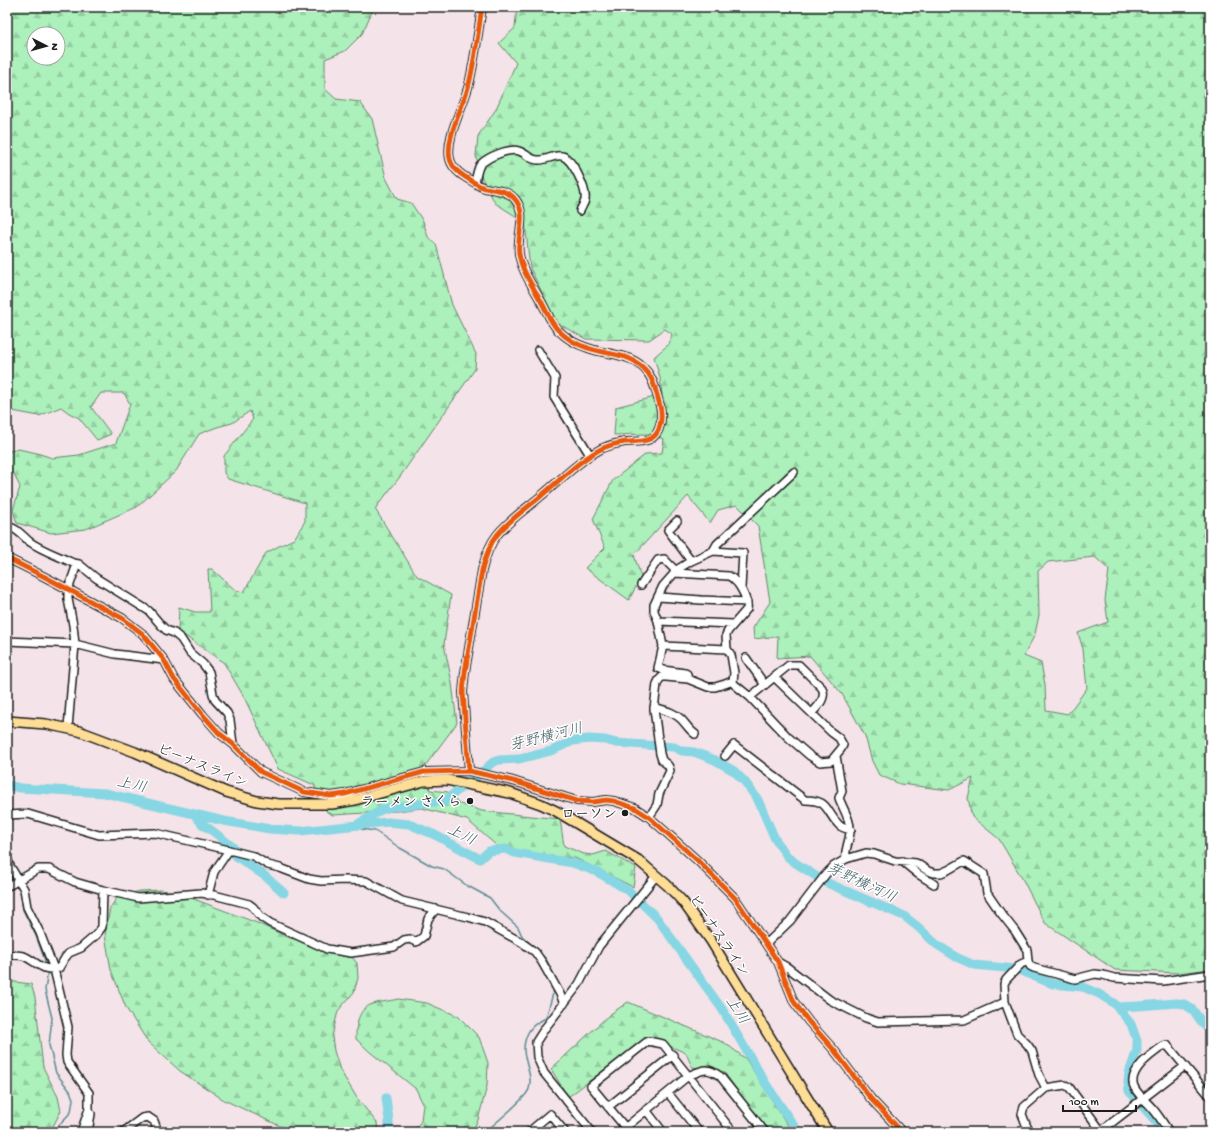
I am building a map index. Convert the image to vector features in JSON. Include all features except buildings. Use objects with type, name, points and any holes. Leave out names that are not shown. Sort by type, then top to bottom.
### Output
[{"type":"main road","name":"ビーナスライン","points":[[7,721],[46,724],[68,728],[102,738],[226,792],[257,801],[280,804],[332,804],[355,800],[442,777],[510,793],[556,811],[638,860],[654,878],[667,885],[683,902],[696,919],[828,1132]]},
{"type":"street","points":[[471,772],[463,692],[465,672],[480,578],[485,557],[496,535],[590,455],[610,445],[643,441],[654,437],[660,428],[661,416],[661,408],[653,382],[647,372],[636,362],[623,355],[589,348],[572,340],[558,330],[550,319],[520,260],[518,251],[522,213],[513,196],[494,189],[483,188],[463,177],[450,159],[449,144],[470,81],[482,7]]},
{"type":"street","points":[[475,183],[479,166],[488,159],[509,150],[520,151],[533,159],[540,161],[560,155],[567,158],[581,179],[585,190],[585,200],[580,211]]},
{"type":"street","points":[[538,350],[555,378],[554,397],[590,455]]},
{"type":"street","points":[[713,551],[717,544],[794,472]]},
{"type":"street","points":[[677,521],[668,530],[691,561]]},
{"type":"street","points":[[7,527],[11,527],[16,530],[36,545],[77,564],[149,611],[166,630],[174,633],[181,639],[190,653],[203,664],[209,672],[215,700],[229,717],[233,744]]},
{"type":"street","points":[[688,679],[687,674],[685,673],[658,668],[663,646],[658,621],[654,611],[654,605],[663,586],[675,572],[691,561],[713,551],[743,553],[741,588]]},
{"type":"street","points":[[7,558],[122,618],[136,627],[164,660],[174,679],[219,733],[233,744],[261,772],[304,792],[331,796],[345,794],[424,772],[442,777],[471,772],[513,781],[577,801],[593,802],[606,800],[635,808],[649,817],[735,898],[778,962],[794,1002],[809,1022],[834,1050],[871,1099],[902,1132]]},
{"type":"street","points":[[642,585],[658,560],[664,559],[675,572],[728,576],[735,580],[741,588],[748,605],[747,609],[733,624],[726,635],[727,649],[731,655],[734,673],[734,684],[750,697],[788,737],[810,756],[820,762],[831,761],[843,745],[839,738],[774,677]]},
{"type":"street","points":[[68,728],[75,644],[74,625],[68,599],[68,590],[77,564]]},
{"type":"street","points":[[658,597],[747,602]]},
{"type":"street","points":[[658,621],[733,624]]},
{"type":"street","points":[[7,641],[75,644],[115,654],[164,660]]},
{"type":"street","points":[[663,646],[727,649]]},
{"type":"street","points":[[746,658],[765,684]]},
{"type":"street","points":[[750,697],[788,665],[798,665],[822,688],[823,691],[822,701],[812,714]]},
{"type":"street","points":[[649,817],[657,805],[658,794],[670,771],[667,763],[662,760],[660,754],[654,707],[657,684],[659,680],[662,677],[688,679],[715,687],[733,681]]},
{"type":"street","points":[[654,707],[675,714],[682,720],[690,731],[695,734]]},
{"type":"street","points":[[725,756],[734,745],[805,800],[815,800],[820,802],[840,826],[851,830]]},
{"type":"street","points":[[836,756],[842,791],[840,798],[851,830],[845,853],[846,859]]},
{"type":"street","points":[[510,793],[513,781]]},
{"type":"street","points":[[7,815],[28,814],[99,835],[155,833],[252,856],[268,865],[321,881],[366,881],[402,901],[485,922],[521,942],[535,952],[542,962],[564,1004]]},
{"type":"street","points":[[208,895],[214,872],[233,851]]},
{"type":"street","points":[[766,944],[790,921],[826,874],[834,866],[846,859],[866,853],[874,854],[894,861],[916,863],[934,873],[940,873],[948,870],[964,861],[984,874],[987,893],[1027,950],[1024,963],[1006,980],[1004,984],[1005,1002],[1017,1034],[1032,1050],[1039,1075],[1046,1088]]},
{"type":"street","points":[[7,858],[14,882],[24,889],[27,907],[40,933],[68,1027],[67,1062],[90,1093],[89,1109],[81,1132]]},
{"type":"street","points":[[902,861],[918,874],[934,884]]},
{"type":"street","points":[[14,882],[38,869],[49,869],[76,882],[138,898],[193,893],[214,895],[249,904],[253,906],[261,917],[288,932],[327,949],[351,953],[394,947],[404,940],[410,939],[416,942],[424,936],[428,919],[436,910]]},
{"type":"street","points":[[592,1132],[544,1072],[537,1057],[536,1042],[539,1035],[579,984],[599,946],[654,878]]},
{"type":"street","points":[[7,955],[27,958],[39,966],[59,968],[69,953],[80,948],[96,935],[102,927],[103,890]]},
{"type":"street","points":[[778,962],[787,966],[830,1000],[866,1018],[878,1022],[964,1020],[1005,1002]]},
{"type":"street","points":[[1024,963],[1034,968],[1071,978],[1081,978],[1095,974],[1114,978],[1163,981],[1210,974]]},
{"type":"street","points":[[733,1132],[688,1076],[673,1055],[663,1044],[648,1041],[590,1086],[608,1107],[625,1131],[646,1110],[688,1076],[702,1071],[713,1071],[720,1076],[765,1132]]},
{"type":"street","points":[[1169,1132],[1158,1115],[1135,1091],[1133,1077],[1143,1062],[1163,1046],[1167,1045],[1210,1096]]},
{"type":"street","points":[[608,1107],[673,1055]]},
{"type":"street","points":[[1029,1132],[1022,1114],[1024,1107],[1046,1088],[1065,1085],[1069,1087],[1101,1132],[1185,1066]]},
{"type":"street","points":[[668,1093],[699,1132]]},
{"type":"street","points":[[88,1132],[91,1114],[89,1109]]},
{"type":"street","points":[[646,1110],[664,1132]]},
{"type":"street","points":[[529,1132],[550,1114],[565,1132]]},
{"type":"street","points":[[123,1132],[142,1118],[148,1117],[154,1121],[158,1132]]},
{"type":"green space","points":[[7,7],[374,7],[362,34],[345,51],[325,59],[325,89],[336,99],[360,102],[372,119],[386,178],[397,199],[411,203],[423,221],[428,237],[436,244],[452,305],[476,354],[475,369],[399,478],[375,509],[417,576],[451,595],[444,644],[452,683],[457,723],[425,766],[430,790],[448,792],[460,804],[482,811],[560,819],[564,846],[584,854],[593,855],[606,851],[636,868],[633,887],[575,858],[535,856],[497,846],[467,820],[422,808],[333,815],[327,812],[314,785],[278,769],[244,697],[224,663],[178,631],[179,607],[195,612],[210,612],[208,569],[212,569],[235,590],[244,592],[266,553],[294,539],[305,521],[305,503],[228,479],[224,473],[224,456],[253,419],[250,411],[232,423],[199,434],[176,471],[137,507],[86,529],[51,533],[17,523],[13,510],[20,487],[14,474],[7,470],[7,452],[18,449],[52,458],[79,455],[116,443],[130,404],[124,393],[101,393],[91,407],[111,434],[97,440],[79,418],[61,407],[39,416],[7,410]]},
{"type":"green space","points":[[517,7],[1210,7],[1210,969],[1178,973],[1115,970],[1045,923],[1023,880],[999,839],[972,817],[968,798],[973,778],[949,790],[900,784],[879,775],[872,761],[865,736],[842,694],[810,656],[777,658],[778,636],[754,639],[753,628],[770,602],[758,526],[737,505],[718,510],[710,523],[688,496],[634,555],[641,577],[629,600],[585,568],[605,548],[593,519],[613,480],[646,454],[662,453],[664,439],[648,434],[614,435],[616,407],[662,395],[660,378],[654,357],[669,344],[672,334],[665,329],[649,340],[586,339],[557,323],[530,268],[525,222],[495,203],[482,178],[476,156],[478,136],[496,109],[516,63],[499,43],[515,28]],"holes":[[[1095,557],[1109,570],[1105,600],[1108,622],[1078,633],[1083,649],[1087,688],[1068,714],[1046,710],[1045,685],[1041,663],[1024,656],[1035,634],[1039,615],[1038,571],[1048,562]]]},
{"type":"green space","points":[[161,890],[178,893],[257,923],[290,938],[316,944],[350,955],[357,963],[358,978],[354,992],[338,1011],[332,1036],[334,1051],[340,1070],[357,1098],[377,1123],[378,1132],[303,1132],[280,1126],[224,1100],[180,1071],[148,1042],[126,1008],[111,970],[105,935],[110,908],[118,896],[141,891]]},
{"type":"green space","points":[[7,981],[31,984],[35,997],[43,1067],[58,1097],[61,1111],[50,1132],[14,1132],[7,1125]]},
{"type":"green space","points":[[398,999],[427,1003],[458,1016],[479,1037],[488,1063],[487,1086],[478,1120],[472,1132],[413,1132],[421,1121],[423,1104],[416,1089],[356,1039],[356,1029],[362,1011],[370,1005],[376,1003]]},
{"type":"green space","points":[[628,1002],[725,1043],[746,1059],[792,1132],[767,1132],[724,1072],[692,1067],[686,1053],[648,1037],[568,1097],[551,1069],[609,1015]]},
{"type":"waterway","name":"芽野横河川","points":[[356,825],[381,810],[391,807],[445,801],[469,781],[474,779],[493,762],[499,760],[519,759],[551,751],[573,741],[589,739],[605,740],[616,743],[674,747],[682,751],[694,752],[715,760],[734,771],[745,782],[758,800],[775,839],[787,856],[825,882],[904,916],[936,944],[956,957],[974,965],[1016,969],[1053,984],[1083,987],[1099,994],[1115,1004],[1131,1024],[1137,1041],[1137,1050],[1129,1073],[1129,1091],[1160,1126],[1163,1132]]},
{"type":"waterway","name":"上川","points":[[7,785],[20,788],[105,793],[224,821],[270,829],[300,831],[388,822],[409,824],[435,835],[480,859],[489,851],[505,849],[515,853],[573,863],[597,872],[629,891],[657,918],[722,1009],[766,1084],[798,1132]]},
{"type":"waterway","points":[[194,814],[203,825],[233,847],[236,856],[265,876],[284,893]]},
{"type":"waterway","points":[[356,825],[361,829],[375,831],[400,848],[432,866],[444,869],[466,885],[490,898],[500,911],[518,927],[522,936],[533,946]]},
{"type":"waterway","points":[[9,870],[14,881]]},
{"type":"waterway","points":[[16,884],[22,893]]},
{"type":"waterway","points":[[22,900],[23,910],[36,936],[47,966]]},
{"type":"waterway","points":[[540,953],[546,959],[556,978]]},
{"type":"waterway","points":[[48,971],[45,990],[52,1018],[49,1045],[56,1073],[70,1091],[73,1099],[71,1112],[57,1127],[56,1132]]},
{"type":"waterway","points":[[485,1132],[516,1105],[529,1089],[530,1078],[524,1052],[526,1038],[533,1026],[546,1018],[554,990]]},
{"type":"waterway","name":"芽野横河川","points":[[1118,1007],[1177,1003],[1184,1004],[1193,1010],[1203,1024],[1210,1030]]},
{"type":"waterway","points":[[386,1098],[389,1132]]},
{"type":"cycle path","points":[[469,771],[463,692],[465,672],[482,570],[492,543],[497,535],[513,519],[571,470],[595,452],[611,445],[647,440],[655,436],[658,431],[661,418],[660,406],[654,384],[642,366],[628,358],[596,351],[580,345],[565,336],[553,324],[529,280],[521,261],[519,254],[521,211],[514,198],[504,192],[480,186],[460,173],[454,167],[450,159],[449,150],[452,131],[467,93],[475,56],[482,7]]},
{"type":"cycle path","points":[[7,558],[122,618],[143,634],[164,660],[174,679],[219,733],[233,744],[261,772],[304,792],[331,796],[345,794],[424,772],[469,771],[513,781],[577,801],[593,802],[606,800],[635,808],[649,817],[698,861],[735,898],[778,962],[794,1002],[809,1022],[834,1050],[871,1099],[902,1132]]},
{"type":"place","name":"ラーメン さくら","points":[[470,801]]},
{"type":"place","name":"ローソン","points":[[625,813]]}]
